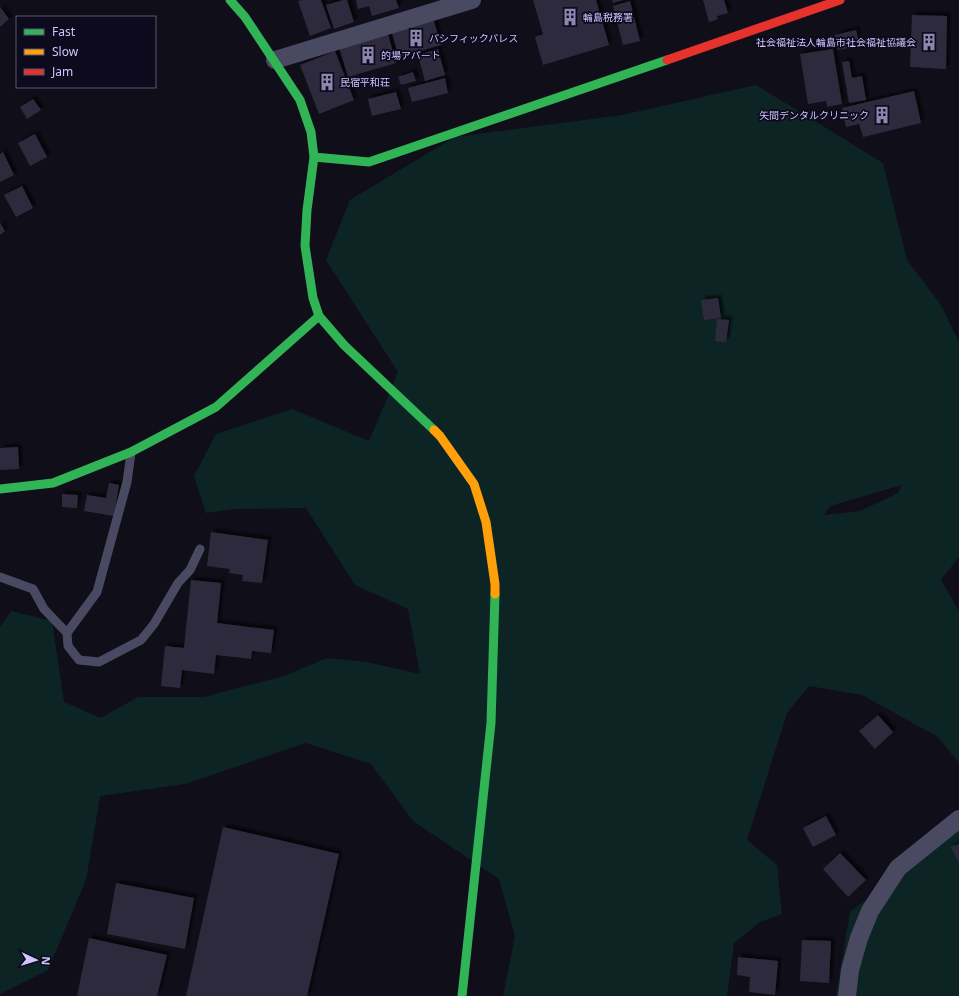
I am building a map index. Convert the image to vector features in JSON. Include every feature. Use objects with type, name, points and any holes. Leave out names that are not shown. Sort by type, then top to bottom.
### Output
[{"type":"street","points":[[230,0],[245,17],[275,60],[300,100],[311,132],[314,157],[307,210],[305,246],[311,290],[319,316],[344,345],[440,436],[474,484],[486,522],[495,584],[491,723],[462,996]]},
{"type":"street","points":[[275,60],[472,0]]},
{"type":"street","points":[[314,157],[368,162],[840,0]]},
{"type":"street","points":[[0,489],[53,483],[131,452],[216,407],[319,316]]},
{"type":"street","points":[[847,996],[850,970],[859,938],[870,912],[898,868],[959,819]]},
{"type":"lane","points":[[67,633],[97,592],[127,482],[131,452]]},
{"type":"lane","points":[[0,577],[33,589],[44,609],[67,633],[68,646],[79,660],[99,662],[140,640],[154,624],[178,583],[190,570],[200,549]]},
{"type":"green space","points":[[756,85],[883,163],[907,260],[941,305],[959,342],[959,557],[941,580],[959,611],[959,763],[938,737],[862,695],[809,686],[787,713],[747,840],[777,865],[782,914],[760,922],[734,943],[727,996],[503,996],[515,936],[499,879],[413,821],[371,764],[306,743],[185,784],[100,796],[86,880],[48,970],[0,994],[0,627],[11,611],[52,621],[64,702],[101,718],[138,697],[204,697],[284,676],[327,658],[366,662],[420,674],[408,609],[355,585],[306,508],[234,509],[206,513],[194,476],[216,434],[292,409],[369,441],[398,372],[326,260],[350,200],[455,137],[622,115]],"holes":[[[902,485],[898,493],[860,511],[824,515],[830,506]]]},
{"type":"green space","points":[[959,828],[959,996],[836,996],[850,912]]},
{"type":"building","points":[[321,0],[331,28],[310,36],[298,1]]},
{"type":"building","points":[[347,0],[354,22],[334,29],[326,5]]},
{"type":"building","points":[[356,0],[396,0],[399,8],[372,16],[369,6],[358,9]]},
{"type":"building","name":"輪島税務署","points":[[533,0],[596,0],[609,45],[543,65],[535,37],[543,34]]},
{"type":"building","points":[[612,0],[623,0],[613,3]]},
{"type":"building","points":[[703,0],[724,0],[728,13],[717,16],[718,19],[709,22]]},
{"type":"building","points":[[630,1],[640,41],[623,45],[613,6]]},
{"type":"building","points":[[0,7],[9,19],[0,27]]},
{"type":"building","name":"社会福祉法人輪島市社会福祉協議会","points":[[912,15],[947,16],[946,69],[910,67]]},
{"type":"building","name":"パシフィックパレス","points":[[433,18],[441,45],[399,57],[391,30]]},
{"type":"building","points":[[856,30],[860,46],[838,50],[835,35]]},
{"type":"building","name":"的場アパート","points":[[388,34],[396,63],[348,77],[339,47]]},
{"type":"building","points":[[438,49],[445,75],[425,81],[418,55]]},
{"type":"building","points":[[833,49],[842,104],[827,107],[826,101],[808,104],[800,54]]},
{"type":"building","name":"民宿平和荘","points":[[335,51],[354,100],[319,114],[300,65]]},
{"type":"building","points":[[849,61],[852,78],[862,76],[866,100],[849,103],[842,62]]},
{"type":"building","points":[[413,72],[416,81],[401,85],[398,77]]},
{"type":"building","points":[[445,78],[448,93],[412,102],[408,88]]},
{"type":"building","name":"矢間デンタルクリニック","points":[[914,91],[921,123],[863,137],[859,124],[846,127],[842,108]]},
{"type":"building","points":[[396,92],[401,109],[372,116],[368,99]]},
{"type":"building","points":[[33,99],[41,110],[27,119],[20,107]]},
{"type":"building","points":[[35,134],[47,157],[30,166],[18,143]]},
{"type":"building","points":[[3,152],[14,175],[0,182],[0,154]]},
{"type":"building","points":[[22,186],[33,208],[16,217],[4,195]]},
{"type":"building","points":[[0,223],[5,231],[0,235]]},
{"type":"building","points":[[718,298],[721,318],[704,320],[701,300]]},
{"type":"building","points":[[717,319],[729,320],[726,342],[715,341]]},
{"type":"building","points":[[18,447],[19,469],[0,470],[0,448]]},
{"type":"building","points":[[109,483],[119,485],[114,516],[84,511],[87,495],[106,498]]},
{"type":"building","points":[[62,494],[78,495],[77,508],[62,507]]},
{"type":"building","points":[[211,532],[268,540],[262,583],[242,581],[243,575],[229,573],[230,569],[207,566]]},
{"type":"building","points":[[191,580],[221,583],[217,623],[274,630],[271,653],[252,651],[251,659],[216,655],[214,674],[182,670],[180,688],[161,686],[165,646],[184,648]]},
{"type":"building","points":[[878,715],[893,732],[875,749],[859,731]]},
{"type":"building","points":[[826,816],[836,835],[813,847],[803,828]]},
{"type":"building","points":[[223,827],[339,854],[307,996],[186,996]]},
{"type":"building","points":[[959,844],[959,863],[951,847]]},
{"type":"building","points":[[840,853],[866,880],[848,897],[823,869]]},
{"type":"building","points":[[116,883],[194,898],[185,949],[107,934]]},
{"type":"building","points":[[89,938],[167,955],[157,996],[77,996]]},
{"type":"building","points":[[802,940],[831,941],[829,983],[800,981]]},
{"type":"building","points":[[738,957],[778,961],[775,995],[749,992],[750,977],[737,975]]},
{"type":"traffic: fast","points":[[230,0],[245,17],[300,100],[311,132],[314,157],[307,210],[305,246],[313,298],[319,316],[344,345],[434,430]]},
{"type":"traffic: fast","points":[[314,157],[369,162],[667,60]]},
{"type":"traffic: fast","points":[[0,489],[53,483],[131,452],[216,407],[319,316]]},
{"type":"traffic: fast","points":[[462,996],[491,723],[495,594]]},
{"type":"traffic: slow","points":[[434,430],[440,436],[474,484],[486,522],[495,584],[495,594]]},
{"type":"traffic: jam","points":[[667,60],[840,0]]},
{"type":"place","name":"輪島税務署","points":[[570,17]]},
{"type":"place","name":"パシフィックパレス","points":[[416,38]]},
{"type":"place","name":"社会福祉法人輪島市社会福祉協議会","points":[[929,42]]},
{"type":"place","name":"的場アパート","points":[[368,55]]},
{"type":"place","name":"民宿平和荘","points":[[327,82]]},
{"type":"place","name":"矢間デンタルクリニック","points":[[882,115]]}]
